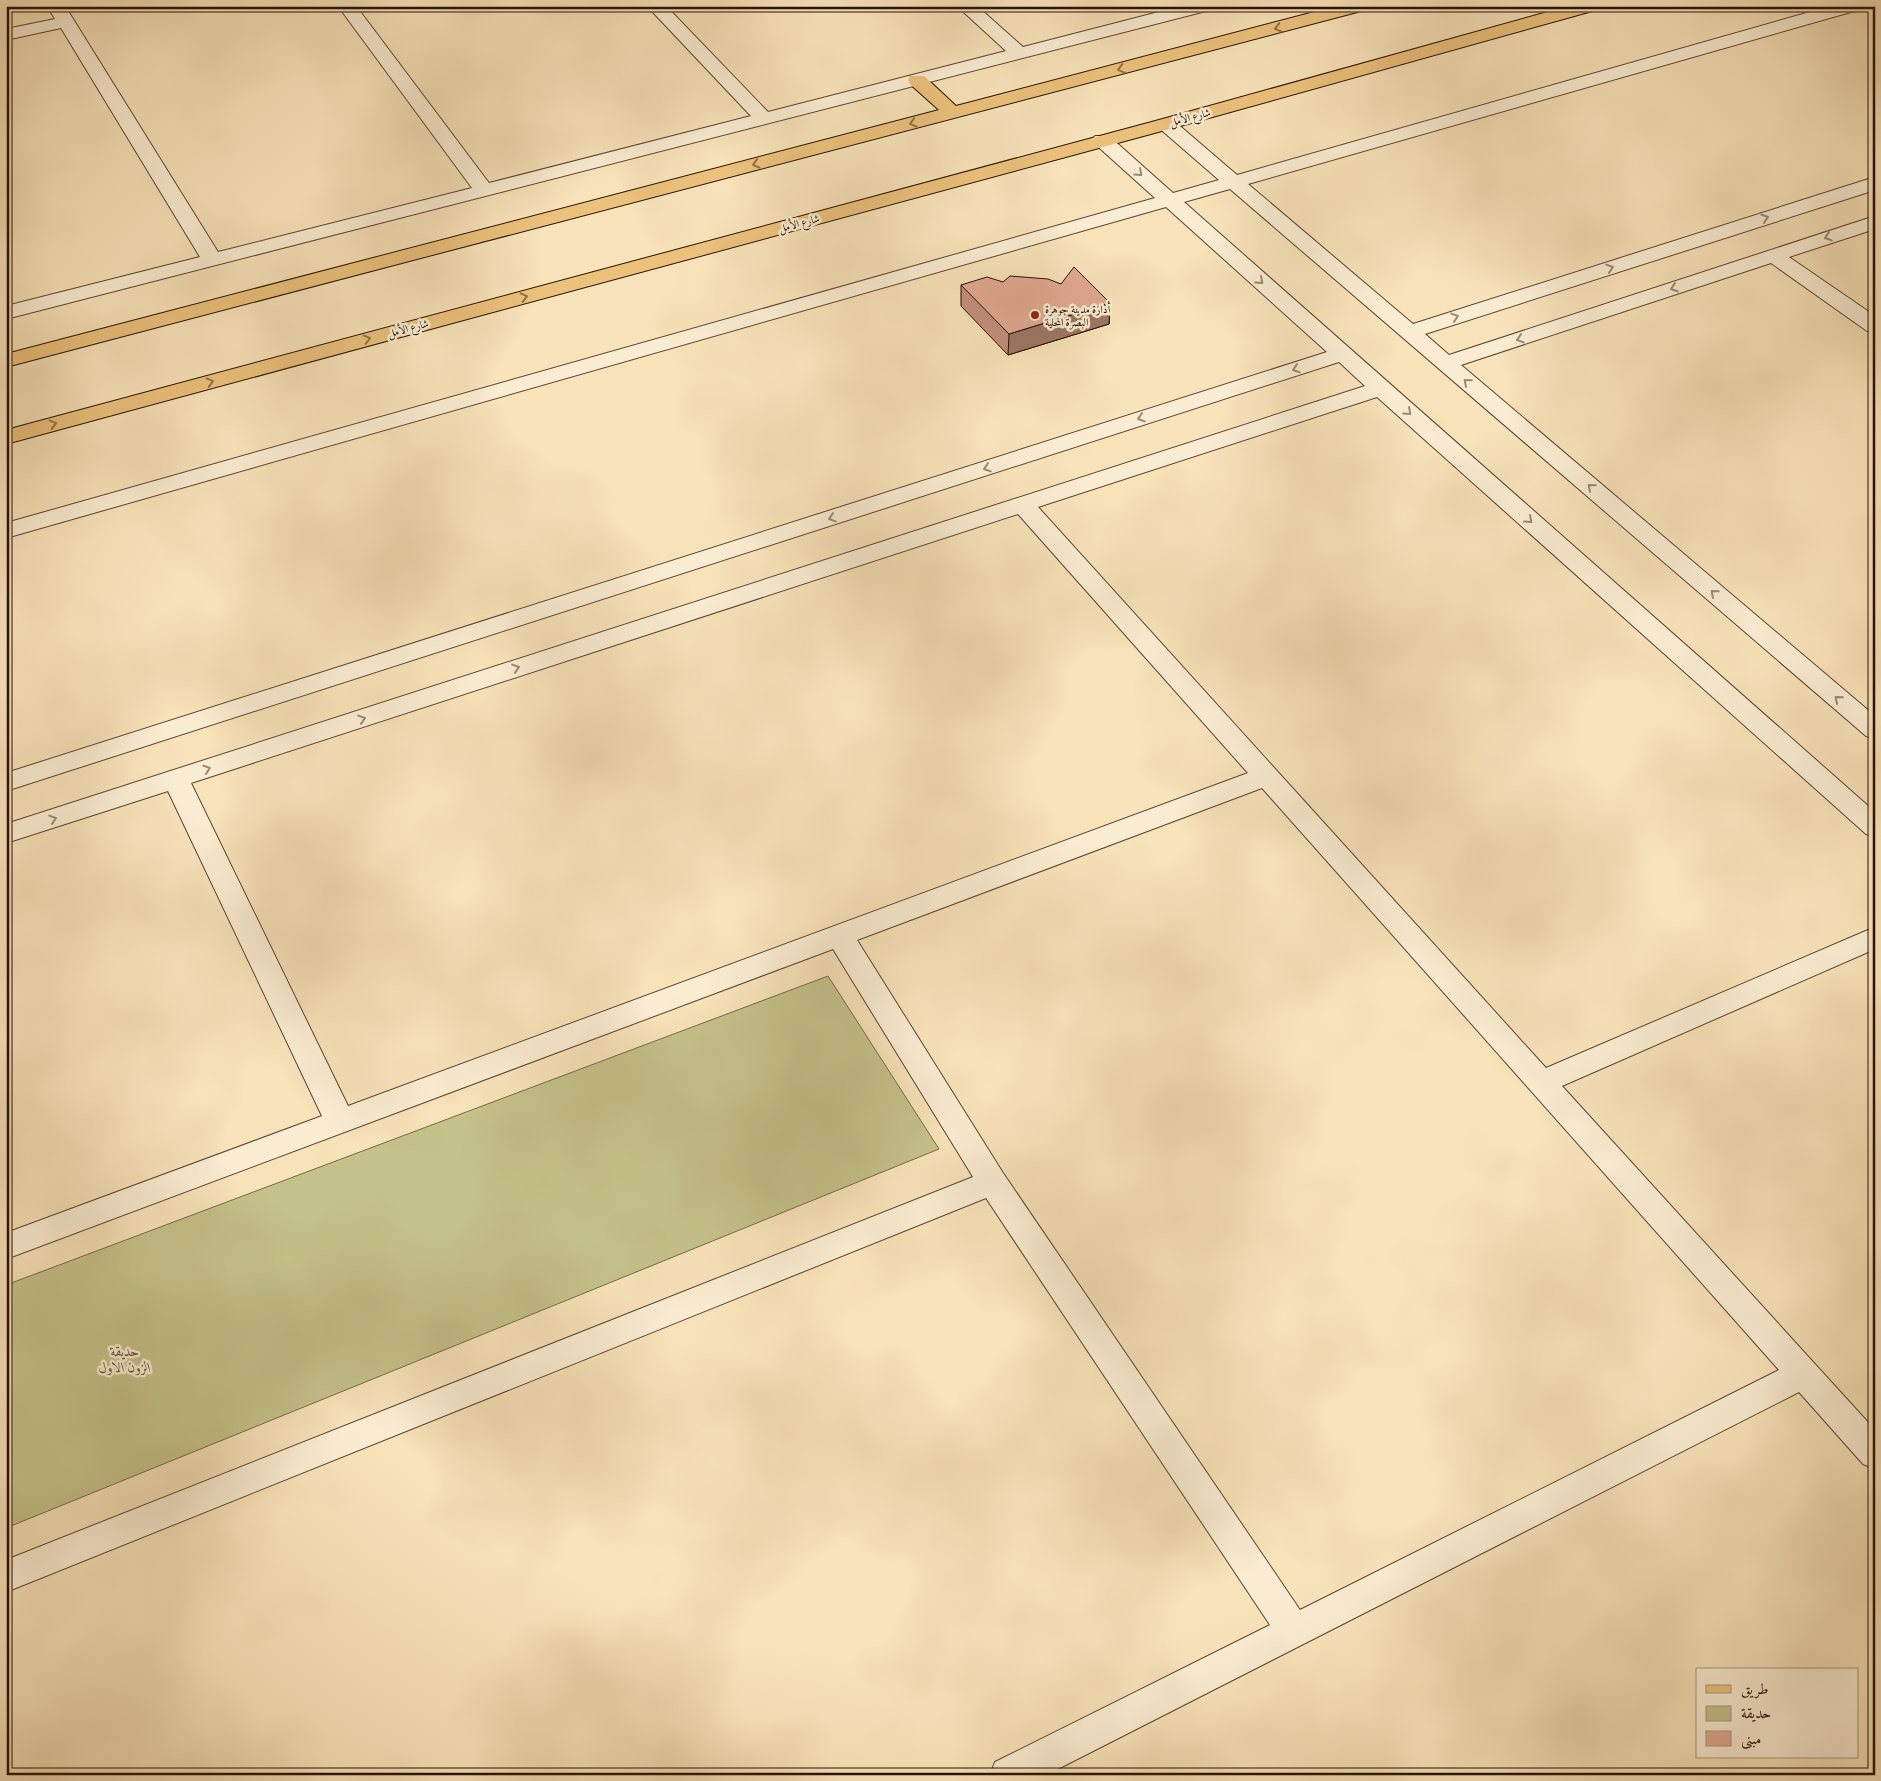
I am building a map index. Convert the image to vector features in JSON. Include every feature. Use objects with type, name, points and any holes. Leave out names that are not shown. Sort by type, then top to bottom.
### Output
[{"type":"main road","points":[[6,361],[1359,6]]},
{"type":"main road","name":"شارع الأمل","points":[[6,437],[1166,124],[1590,6]]},
{"type":"main road","points":[[917,80],[953,113]]},
{"type":"street","points":[[347,6],[484,190]]},
{"type":"street","points":[[656,6],[764,119]]},
{"type":"street","points":[[966,6],[1020,54]]},
{"type":"street","points":[[6,313],[1204,6]]},
{"type":"street","points":[[6,531],[1852,6]]},
{"type":"street","points":[[6,35],[61,14],[212,260]]},
{"type":"street","points":[[1166,124],[1875,730]]},
{"type":"street","points":[[1102,140],[1875,827]]},
{"type":"street","points":[[1409,332],[1875,183]]},
{"type":"street","points":[[1445,363],[1875,222]]},
{"type":"street","points":[[1773,256],[1875,326]]},
{"type":"street","points":[[6,782],[1343,354]]},
{"type":"street","points":[[6,834],[1381,388]]},
{"type":"street","points":[[1022,504],[1875,1454]]},
{"type":"street","points":[[6,1246],[1267,776]]},
{"type":"street","points":[[176,779],[340,1122]]},
{"type":"street","points":[[839,936],[992,1182],[1294,1631]]},
{"type":"street","points":[[1540,1083],[1875,937]]},
{"type":"street","points":[[6,1576],[992,1182]]},
{"type":"street","points":[[1008,1775],[1803,1374]]},
{"type":"green space","name":"حديقة الزون الاول","points":[[828,976],[939,1149],[6,1528],[6,1285]]},
{"type":"building","points":[[1074,267],[1110,303],[1009,334],[961,285],[987,277],[1003,282],[1010,276],[1048,279],[1061,284]]},
{"type":"place","name":"أدارة مدينة جوهرة البصرة المحلية","points":[[1035,315]]}]
